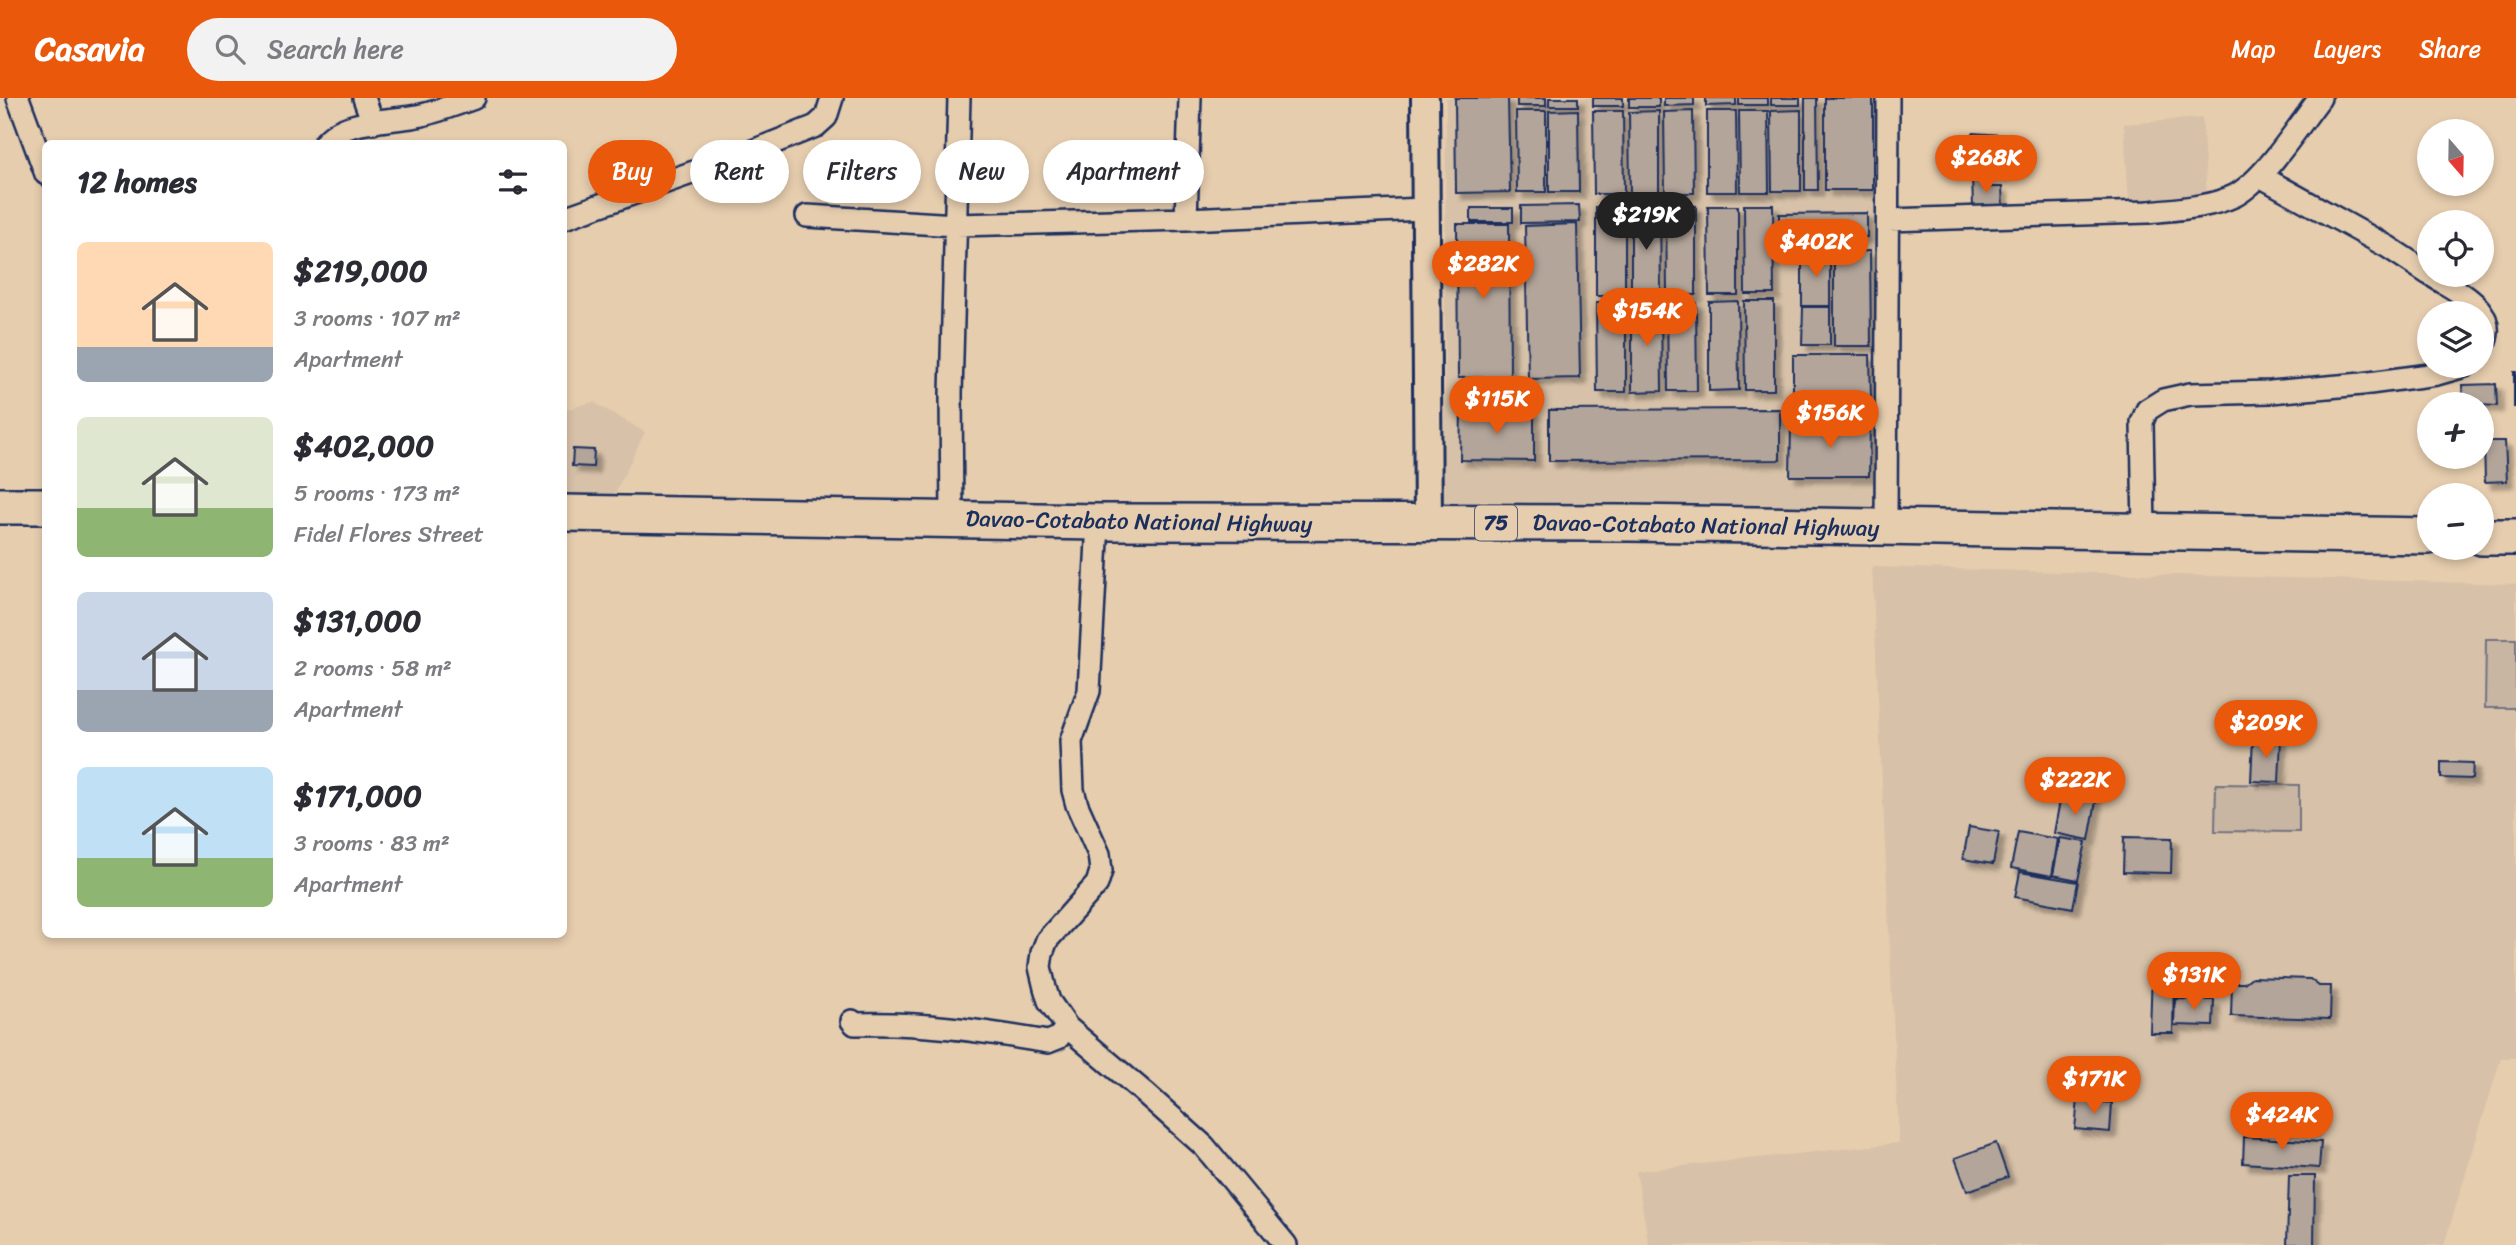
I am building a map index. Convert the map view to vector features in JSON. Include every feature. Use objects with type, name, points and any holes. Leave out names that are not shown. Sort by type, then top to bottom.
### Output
[{"type":"highway","points":[[0,506],[42,506]]},
{"type":"highway","name":"Davao-Cotabato National Highway","points":[[567,513],[1098,522],[1886,527],[2417,536]]},
{"type":"highway","points":[[2494,537],[2516,537]]},
{"type":"street","points":[[18,98],[42,163]]},
{"type":"street","points":[[364,98],[373,123]]},
{"type":"street","points":[[327,140],[343,128],[423,115],[474,98]]},
{"type":"street","points":[[567,217],[816,126],[826,117],[832,98]]},
{"type":"street","points":[[952,519],[951,394],[959,98]]},
{"type":"street","points":[[1186,219],[1190,98]]},
{"type":"street","points":[[1425,98],[1428,523]]},
{"type":"street","points":[[1886,527],[1888,98]]},
{"type":"street","points":[[1888,220],[2148,212],[2182,209],[2235,195],[2260,176],[2320,98]]},
{"type":"street","points":[[2260,176],[2417,266]]},
{"type":"street","points":[[807,216],[956,225],[1425,209]]},
{"type":"street","points":[[2449,287],[2469,301]]},
{"type":"street","points":[[2144,531],[2142,422],[2147,410],[2163,400],[2190,394],[2271,392],[2417,377]]},
{"type":"street","points":[[1098,522],[1089,691],[1070,741],[1075,797],[1099,854],[1101,872],[1097,884],[1047,940],[1040,967],[1049,1001],[1067,1027],[1204,1146],[1286,1245]]},
{"type":"street","points":[[852,1021],[855,1024],[895,1023],[963,1028],[1048,1042],[1058,1038],[1067,1027]]},
{"type":"shaded area","points":[[1446,98],[1876,98],[1875,514],[1444,507]]},
{"type":"shaded area","points":[[2202,118],[2207,197],[2129,202],[2124,124]]},
{"type":"shaded area","points":[[593,402],[645,432],[609,505],[567,503],[567,409]]},
{"type":"shaded area","points":[[1872,567],[2516,584],[2516,1058],[2501,1058],[2444,1245],[1649,1245],[1636,1171],[1899,1143]]},
{"type":"shaded area","points":[[2486,639],[2516,639],[2516,708],[2485,708]]},
{"type":"shaded area","points":[[2216,784],[2299,785],[2299,832],[2215,831]]},
{"type":"building","points":[[1455,98],[1508,98],[1510,192],[1456,193]]},
{"type":"building","points":[[1517,98],[1546,98],[1546,106],[1517,106]]},
{"type":"building","points":[[1549,98],[1578,98],[1578,106],[1549,106]]},
{"type":"building","points":[[1593,98],[1623,98],[1623,106],[1593,106]]},
{"type":"building","points":[[1629,98],[1659,98],[1659,107],[1629,107]]},
{"type":"building","points":[[1664,98],[1694,98],[1694,105],[1664,106]]},
{"type":"building","points":[[1706,98],[1736,98],[1736,105],[1706,106]]},
{"type":"building","points":[[1739,98],[1768,98],[1768,105],[1739,105]]},
{"type":"building","points":[[1771,98],[1800,98],[1800,105],[1771,105]]},
{"type":"building","points":[[1805,98],[1817,98],[1818,190],[1805,190]]},
{"type":"building","points":[[1825,98],[1873,98],[1873,190],[1825,190]]},
{"type":"building","points":[[1578,110],[1579,192],[1549,192],[1549,111]]},
{"type":"building","points":[[1801,110],[1801,191],[1772,191],[1771,111]]},
{"type":"building","points":[[1516,111],[1546,111],[1546,192],[1517,192]]},
{"type":"building","points":[[1593,111],[1623,111],[1624,194],[1594,194]]},
{"type":"building","points":[[1659,111],[1659,194],[1630,194],[1629,112]]},
{"type":"building","points":[[1693,111],[1694,193],[1665,193],[1664,112]]},
{"type":"building","points":[[1707,111],[1736,111],[1737,192],[1707,192]]},
{"type":"building","points":[[1739,111],[1768,111],[1769,192],[1740,192]]},
{"type":"building","points":[[1973,133],[2002,135],[2002,175],[1976,174]]},
{"type":"building","points":[[1972,177],[1983,177],[1984,187],[2002,187],[2003,207],[1973,207]]},
{"type":"building","points":[[1579,205],[1580,222],[1521,223],[1521,206]]},
{"type":"building","points":[[1744,205],[1773,205],[1774,294],[1745,294]]},
{"type":"building","points":[[1696,206],[1696,295],[1667,295],[1666,207]]},
{"type":"building","points":[[1708,206],[1738,206],[1738,295],[1709,295]]},
{"type":"building","points":[[1596,207],[1625,207],[1625,296],[1596,296]]},
{"type":"building","points":[[1631,207],[1660,207],[1661,296],[1631,296]]},
{"type":"building","points":[[1471,208],[1513,208],[1513,222],[1471,222]]},
{"type":"building","points":[[1867,213],[1867,237],[1779,238],[1779,214]]},
{"type":"building","points":[[1457,224],[1509,224],[1510,377],[1458,378]]},
{"type":"building","points":[[1577,224],[1580,378],[1528,379],[1525,226]]},
{"type":"building","points":[[1870,251],[1871,346],[1834,346],[1834,252]]},
{"type":"building","points":[[1802,252],[1830,252],[1830,306],[1802,306]]},
{"type":"building","points":[[1738,301],[1739,390],[1709,391],[1709,302]]},
{"type":"building","points":[[1744,301],[1774,301],[1774,390],[1745,390]]},
{"type":"building","points":[[1696,302],[1697,391],[1668,391],[1667,303]]},
{"type":"building","points":[[1596,303],[1626,303],[1626,392],[1597,392]]},
{"type":"building","points":[[1632,303],[1661,303],[1662,391],[1632,392]]},
{"type":"building","points":[[1803,307],[1830,307],[1830,345],[1802,345]]},
{"type":"building","points":[[1793,355],[1870,355],[1871,401],[1793,402]]},
{"type":"building","points":[[2516,372],[2516,407],[2514,407]]},
{"type":"building","points":[[2496,384],[2497,406],[2494,406],[2494,392],[2462,392],[2462,385]]},
{"type":"building","points":[[1780,409],[1780,460],[1549,461],[1549,410]]},
{"type":"building","points":[[1461,410],[1534,411],[1534,461],[1460,460]]},
{"type":"building","points":[[1791,424],[1870,424],[1869,476],[1790,476]]},
{"type":"building","points":[[2494,441],[2505,441],[2507,481],[2485,482],[2485,469],[2494,469]]},
{"type":"building","points":[[573,449],[594,450],[593,467],[572,466]]},
{"type":"building","points":[[2253,737],[2281,738],[2279,782],[2251,781]]},
{"type":"building","points":[[2441,762],[2473,763],[2472,779],[2441,778]]},
{"type":"building","points":[[2067,764],[2100,771],[2094,800],[2061,793]]},
{"type":"building","points":[[2061,795],[2096,801],[2089,840],[2054,833]]},
{"type":"building","points":[[1969,827],[1999,832],[1993,864],[1963,859]]},
{"type":"building","points":[[2018,832],[2058,839],[2052,876],[2011,868]]},
{"type":"building","points":[[2124,837],[2172,838],[2171,873],[2123,872]]},
{"type":"building","points":[[2060,838],[2086,842],[2078,880],[2053,875]]},
{"type":"building","points":[[2020,872],[2078,882],[2073,908],[2015,897]]},
{"type":"building","points":[[2152,968],[2174,969],[2173,1033],[2150,1033]]},
{"type":"building","points":[[2176,968],[2199,969],[2198,999],[2175,998]]},
{"type":"building","points":[[2199,970],[2209,970],[2208,985],[2198,985]]},
{"type":"building","points":[[2209,973],[2223,973],[2223,984],[2209,983]]},
{"type":"building","points":[[2252,977],[2310,979],[2319,986],[2331,986],[2330,1019],[2231,1016],[2232,983],[2244,983]]},
{"type":"building","points":[[2175,999],[2214,1000],[2213,1026],[2174,1025]]},
{"type":"building","points":[[2078,1099],[2112,1103],[2110,1132],[2075,1129]]},
{"type":"building","points":[[2243,1100],[2315,1104],[2313,1131],[2242,1127]]},
{"type":"building","points":[[2244,1137],[2321,1142],[2319,1168],[2243,1163]]},
{"type":"building","points":[[1996,1143],[2008,1177],[1967,1191],[1955,1158]]},
{"type":"building","points":[[2289,1176],[2315,1176],[2314,1245],[2287,1244]]}]
